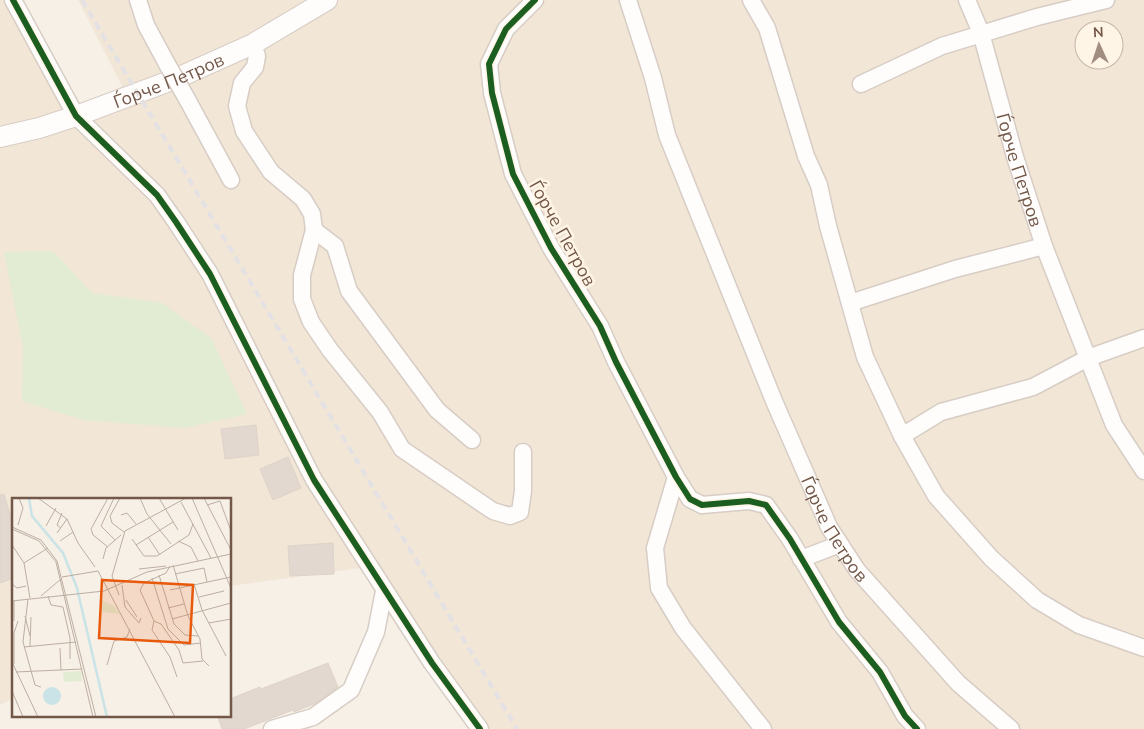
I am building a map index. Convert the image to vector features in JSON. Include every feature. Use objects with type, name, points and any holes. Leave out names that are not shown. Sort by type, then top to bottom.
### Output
[{"type":"street","points":[[14,0],[76,116],[157,195],[210,274],[314,480],[384,591],[432,663],[480,729]]},
{"type":"street","points":[[138,0],[146,25],[231,180]]},
{"type":"street","name":"Ѓорче Петров","points":[[0,137],[39,128],[76,116],[161,84],[252,44],[327,0]]},
{"type":"street","name":"Ѓорче Петров","points":[[535,0],[506,29],[489,64],[492,93],[513,174],[551,248],[600,326],[616,362],[676,477],[690,499],[702,505],[749,501],[766,505],[839,622],[880,672],[905,716],[917,729]]},
{"type":"street","name":"Ѓорче Петров","points":[[628,0],[653,78],[666,135],[778,409],[829,528],[857,570],[958,683],[1011,729]]},
{"type":"street","points":[[751,0],[767,28],[806,156],[819,185],[828,226],[865,357],[902,436],[936,496],[991,558],[1037,600],[1079,624],[1144,648]]},
{"type":"street","name":"Ѓорче Петров","points":[[967,0],[981,33],[1015,158],[1044,246],[1114,425],[1144,471]]},
{"type":"street","points":[[861,84],[942,46],[981,33],[1106,0]]},
{"type":"street","points":[[252,44],[258,56],[255,67],[242,83],[237,106],[244,131],[271,172],[303,199],[312,214],[314,230],[302,276],[302,299],[311,322],[330,350],[380,412],[402,449],[493,511],[510,516],[520,512],[524,491],[523,452]]},
{"type":"street","points":[[314,230],[335,246],[349,291],[437,410],[472,440]]},
{"type":"street","points":[[850,303],[955,269],[1044,246]]},
{"type":"street","points":[[902,436],[941,412],[1033,387],[1088,358],[1144,338]]},
{"type":"street","points":[[676,477],[655,548],[659,588],[683,628],[763,729]]},
{"type":"street","points":[[801,559],[840,544]]},
{"type":"street","points":[[272,729],[313,717],[351,690],[376,632],[384,591]]},
{"type":"shaded area","points":[[0,0],[13,0],[77,116],[122,86],[78,0],[1144,0],[1144,729],[480,729],[368,567],[231,586],[231,498],[12,498],[12,699],[0,705]]},
{"type":"green space","points":[[53,251],[92,293],[162,303],[211,338],[247,414],[185,428],[84,420],[22,401],[23,348],[4,252]]},
{"type":"building","points":[[256,425],[259,455],[225,459],[221,429]]},
{"type":"building","points":[[288,457],[301,488],[273,500],[260,469]]},
{"type":"building","points":[[4,494],[12,521],[12,579],[0,583],[0,495]]},
{"type":"building","points":[[333,543],[334,574],[290,576],[288,546]]},
{"type":"building","points":[[328,663],[338,687],[316,703],[294,712],[293,710],[244,729],[222,729],[217,716],[231,716],[231,699],[260,687],[261,689]]},
{"type":"railway","points":[[82,0],[517,729]]},
{"type":"cycle path","points":[[13,0],[76,116],[157,195],[210,274],[314,480],[432,663],[480,729]]},
{"type":"cycle path","points":[[535,0],[506,29],[489,64],[492,93],[513,174],[551,248],[600,326],[616,362],[676,477],[690,499],[702,505],[749,501],[766,505],[790,539],[839,622],[880,672],[905,716],[917,729]]}]
